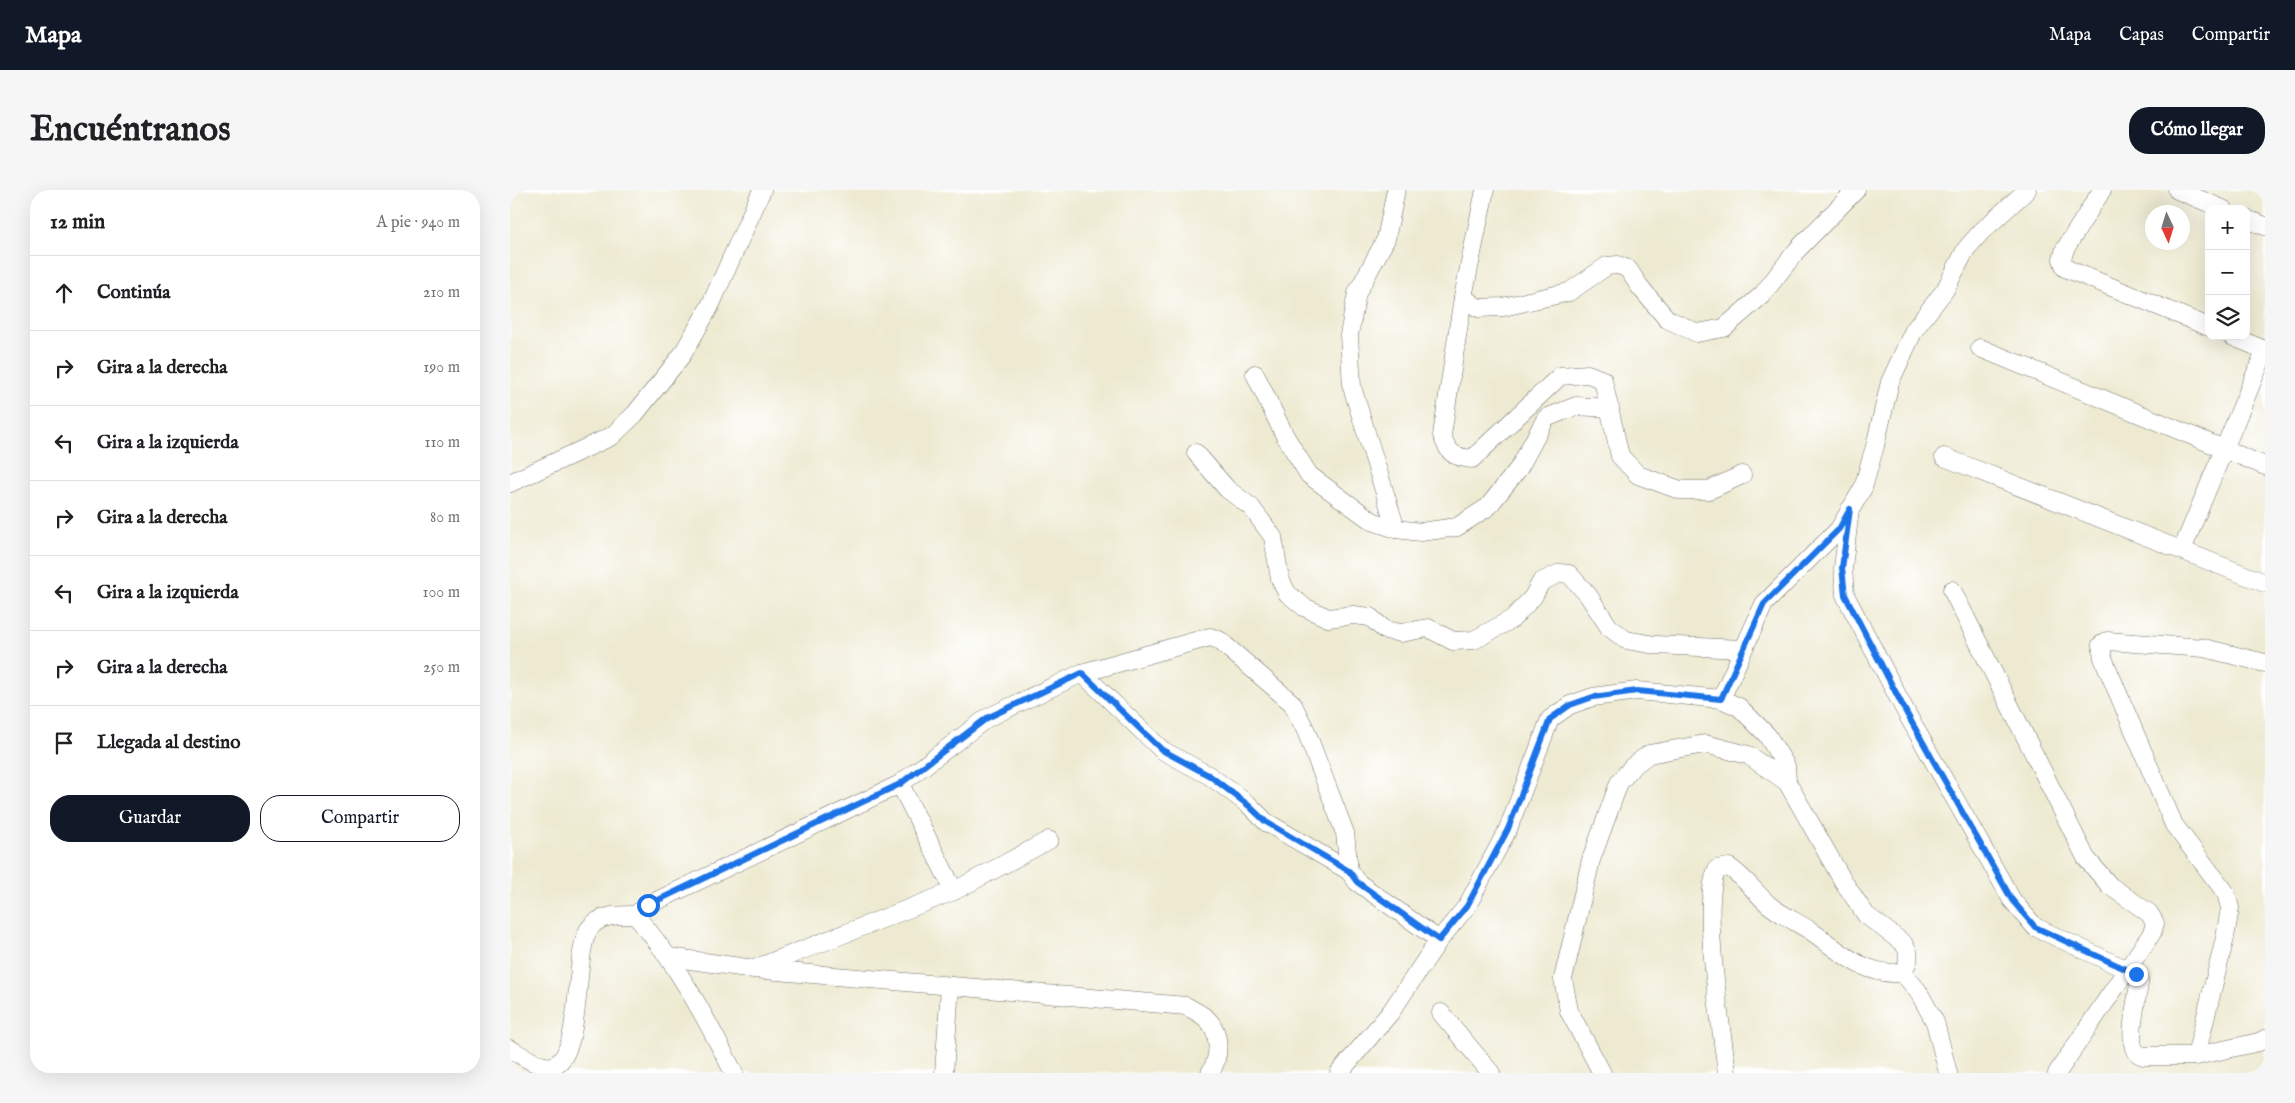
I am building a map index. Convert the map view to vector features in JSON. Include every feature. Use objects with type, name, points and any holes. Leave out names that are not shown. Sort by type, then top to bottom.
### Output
[{"type":"street","points":[[510,483],[612,436],[635,414],[682,355],[710,306],[762,190]]},
{"type":"street","points":[[1396,190],[1386,239],[1357,293],[1349,335],[1352,387],[1396,529]]},
{"type":"street","points":[[1485,190],[1463,297],[1442,435],[1447,449],[1459,458],[1472,459],[1560,376],[1588,374],[1603,380],[1620,456],[1638,475],[1680,490],[1709,490],[1742,475]]},
{"type":"street","points":[[1463,297],[1478,308],[1503,307],[1569,292],[1607,266],[1618,265],[1628,269],[1640,287],[1667,319],[1697,333],[1724,328],[1762,295],[1797,250],[1856,190]]},
{"type":"street","points":[[1721,699],[1764,604],[1839,529],[1863,488],[1890,382],[1914,330],[1945,290],[1966,249],[1981,232],[2027,190]]},
{"type":"street","points":[[2102,190],[2065,249],[2062,259],[2065,268],[2205,325]]},
{"type":"street","points":[[2177,190],[2213,205]]},
{"type":"street","points":[[2250,220],[2265,226]]},
{"type":"street","points":[[2182,550],[2265,350],[2241,340]]},
{"type":"street","points":[[1980,348],[2265,466]]},
{"type":"street","points":[[1255,374],[1285,436],[1309,475],[1372,521],[1396,529],[1421,532],[1457,527],[1488,507],[1519,468],[1546,418],[1576,406],[1610,408]]},
{"type":"street","points":[[1196,453],[1227,488],[1251,507],[1274,537],[1280,579],[1287,593],[1304,607],[1328,618],[1354,615],[1370,618],[1385,630],[1401,633],[1428,628],[1453,641],[1474,640],[1512,619],[1533,597],[1541,582],[1560,573],[1569,574],[1588,594],[1609,627],[1626,640],[1655,645],[1743,649]]},
{"type":"street","points":[[1944,457],[2265,583]]},
{"type":"street","points":[[1850,509],[1842,568],[1845,595],[1907,714],[2012,900],[2035,927],[2136,974],[2139,979],[2133,1031],[2133,1046],[2136,1053],[2143,1056],[2196,1056],[2260,1042],[2265,1039]]},
{"type":"street","points":[[1952,590],[2086,858],[2110,886],[2153,917],[2155,923],[2152,933],[2057,1073]]},
{"type":"street","points":[[510,1049],[543,1066],[551,1067],[559,1062],[566,1051],[578,1007],[583,944],[589,927],[610,915],[635,915],[648,905],[900,784],[987,718],[1082,673],[1199,639],[1210,637],[1219,640],[1292,703],[1306,731],[1345,833],[1349,871]]},
{"type":"street","points":[[2196,1056],[2225,938],[2230,908],[2226,893],[2174,826],[2103,658],[2101,645],[2107,642],[2204,648],[2265,663]]},
{"type":"street","points":[[1082,673],[1162,750],[1210,776],[1248,805],[1266,822],[1349,871],[1357,882],[1439,940]]},
{"type":"street","points":[[1339,1073],[1390,1013],[1439,940],[1467,906],[1508,829],[1550,719],[1570,705],[1593,697],[1637,691],[1721,699],[1739,707],[1767,735],[1786,766],[1787,782]]},
{"type":"street","points":[[1602,1073],[1570,1011],[1563,979],[1591,860],[1619,783],[1632,767],[1649,754],[1705,744],[1748,755],[1787,782],[1843,881],[1866,915],[1903,943],[1908,951],[1908,961],[1903,973]]},
{"type":"street","points":[[900,784],[954,891]]},
{"type":"street","points":[[754,969],[954,891],[1049,840]]},
{"type":"street","points":[[1727,1073],[1711,917],[1713,879],[1717,870],[1728,867],[1737,872],[1769,905],[1812,931],[1846,958],[1887,974],[1903,973]]},
{"type":"street","points":[[635,915],[669,957],[698,1004],[734,1073]]},
{"type":"street","points":[[669,957],[754,969],[1186,1006],[1204,1016],[1215,1029],[1218,1048],[1214,1067],[1210,1073]]},
{"type":"street","points":[[1903,973],[1918,991],[1935,1022],[1948,1073]]},
{"type":"street","points":[[944,1073],[950,986]]},
{"type":"street","points":[[1441,1013],[1491,1073]]},
{"type":"route","points":[[648,905],[900,784],[987,718],[1082,673],[1162,750],[1210,776],[1248,805],[1266,822],[1349,871],[1357,882],[1439,940],[1467,906],[1508,829],[1550,719],[1570,705],[1593,697],[1637,691],[1721,699],[1764,604],[1839,529],[1850,509],[1842,568],[1845,595],[1907,714],[2012,900],[2035,927],[2117,967],[2136,974]]}]
